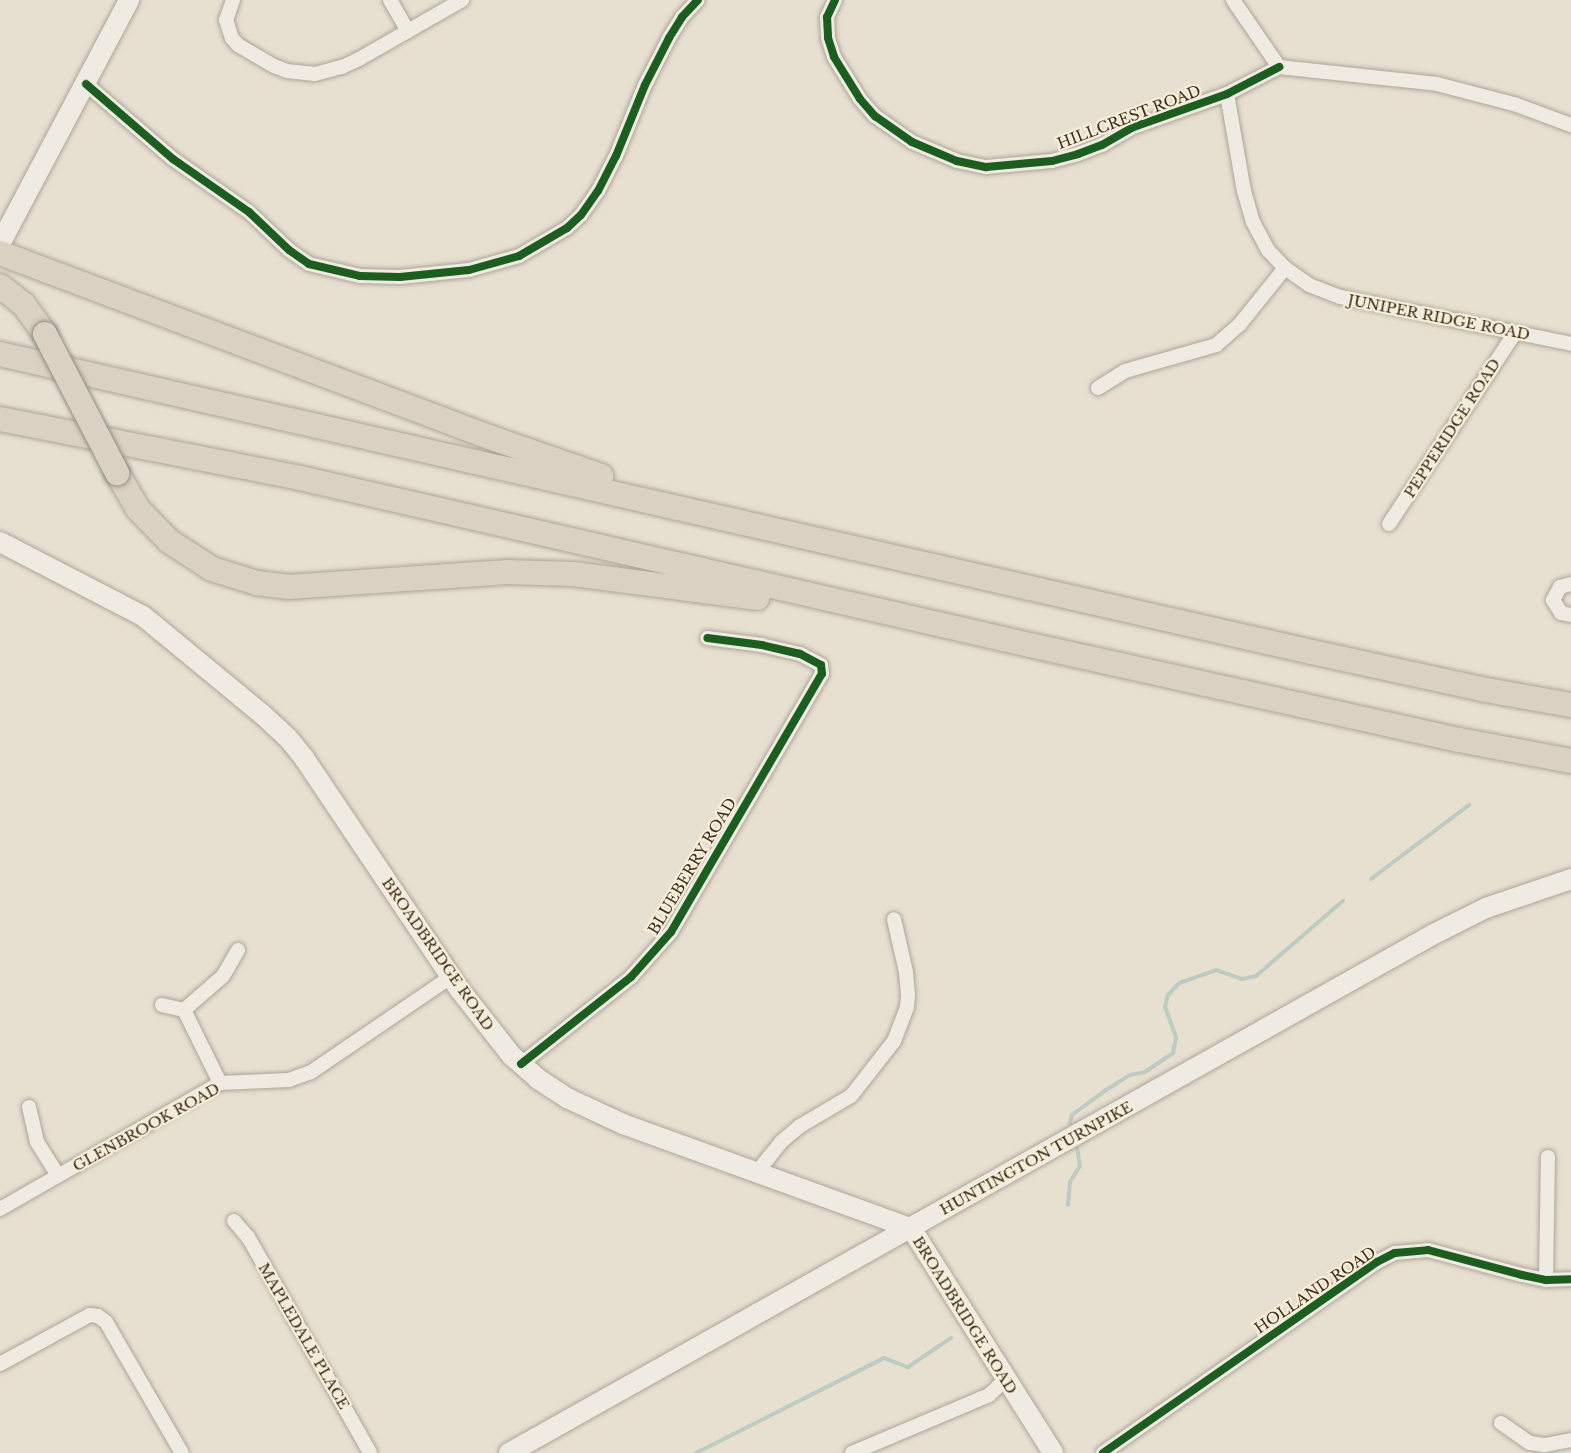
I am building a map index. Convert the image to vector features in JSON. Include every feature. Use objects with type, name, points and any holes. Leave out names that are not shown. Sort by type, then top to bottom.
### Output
[{"type":"highway","points":[[0,253],[478,433],[618,482],[869,550]]},
{"type":"highway","points":[[0,286],[24,305],[45,334],[138,509],[169,541],[212,569],[256,583],[288,587],[506,572],[573,573],[722,592],[833,611],[938,634],[1030,645]]},
{"type":"highway","points":[[0,354],[1439,680],[1571,705]]},
{"type":"highway","points":[[0,419],[300,478],[1030,645],[1459,740],[1571,761]]},
{"type":"main road","points":[[0,244],[129,0]]},
{"type":"main road","name":"BROADBRIDGE ROAD","points":[[0,542],[143,616],[262,714],[304,758],[476,1012],[521,1064],[551,1088],[590,1110],[911,1228],[1053,1453]]},
{"type":"main road","name":"HUNTINGTON TURNPIKE","points":[[509,1453],[1432,935],[1495,905],[1571,879]]},
{"type":"street","points":[[233,0],[226,20],[232,38],[260,59],[287,71],[315,74],[342,67],[462,0]]},
{"type":"street","points":[[390,0],[408,31]]},
{"type":"street","points":[[86,84],[173,159],[249,212],[282,244],[309,264],[360,276],[400,277],[470,270],[519,256],[567,228],[581,215],[598,191],[616,156],[645,85],[669,38],[682,17],[698,0]]},
{"type":"street","name":"HILLCREST ROAD","points":[[835,0],[827,17],[828,38],[834,57],[860,99],[894,131],[912,142],[957,161],[986,167],[1052,161],[1102,145],[1131,128],[1227,94],[1280,67]]},
{"type":"street","points":[[1233,0],[1280,67],[1437,84],[1514,104],[1571,125]]},
{"type":"street","name":"JUNIPER RIDGE ROAD","points":[[1227,94],[1244,191],[1253,222],[1268,249],[1285,268],[1309,285],[1341,297],[1571,344]]},
{"type":"street","points":[[1098,388],[1125,371],[1216,345],[1240,324],[1285,268]]},
{"type":"street","name":"PEPPERIDGE ROAD","points":[[1389,524],[1515,333]]},
{"type":"street","points":[[1571,584],[1560,587],[1553,600],[1561,613],[1571,615]]},
{"type":"street","name":"BLUEBERRY ROAD","points":[[521,1064],[631,977],[671,932],[822,674],[821,665],[800,654],[762,645],[707,638]]},
{"type":"street","points":[[757,1172],[781,1142],[800,1126],[851,1096],[894,1041],[907,1007],[908,995],[906,972],[894,919]]},
{"type":"street","points":[[184,1010],[223,976],[238,950]]},
{"type":"street","name":"GLENBROOK ROAD","points":[[0,1209],[220,1083],[289,1080],[311,1072],[451,977]]},
{"type":"street","points":[[162,1005],[184,1010]]},
{"type":"street","points":[[184,1010],[220,1083]]},
{"type":"street","points":[[29,1107],[38,1142],[58,1175]]},
{"type":"street","points":[[1546,1280],[1548,1157]]},
{"type":"street","name":"MAPLEDALE PLACE","points":[[234,1221],[248,1237],[370,1453]]},
{"type":"street","name":"HOLLAND ROAD","points":[[1103,1453],[1377,1262],[1395,1253],[1428,1250],[1477,1265],[1546,1280],[1571,1279]]},
{"type":"street","points":[[0,1364],[90,1315],[98,1316],[106,1322],[182,1453]]},
{"type":"street","points":[[852,1453],[988,1395],[1006,1379]]},
{"type":"street","points":[[1501,1423],[1530,1443],[1545,1445],[1571,1440]]},
{"type":"waterway","points":[[1371,879],[1469,805]]},
{"type":"waterway","points":[[1070,1123],[1072,1115],[1106,1090],[1130,1075],[1145,1072],[1173,1053],[1176,1037],[1165,1007],[1168,995],[1179,983],[1216,970],[1242,979],[1256,976],[1343,901]]},
{"type":"waterway","points":[[1068,1205],[1070,1182],[1080,1166],[1077,1148]]},
{"type":"waterway","points":[[696,1453],[884,1358],[908,1367],[951,1338]]},
{"type":"cycle path","points":[[86,84],[173,159],[249,212],[289,250],[309,264],[360,276],[400,277],[469,270],[519,256],[567,228],[581,215],[598,191],[616,156],[645,85],[669,38],[682,17],[698,0]]},
{"type":"cycle path","points":[[835,0],[827,17],[828,38],[834,57],[860,99],[875,116],[912,142],[957,161],[986,167],[1052,161],[1078,154],[1102,145],[1131,128],[1227,94],[1279,67]]},
{"type":"cycle path","points":[[521,1064],[631,977],[671,932],[822,674],[821,665],[800,654],[762,645],[707,638]]},
{"type":"cycle path","points":[[1103,1453],[1377,1262],[1395,1253],[1428,1250],[1546,1280],[1571,1279]]}]
